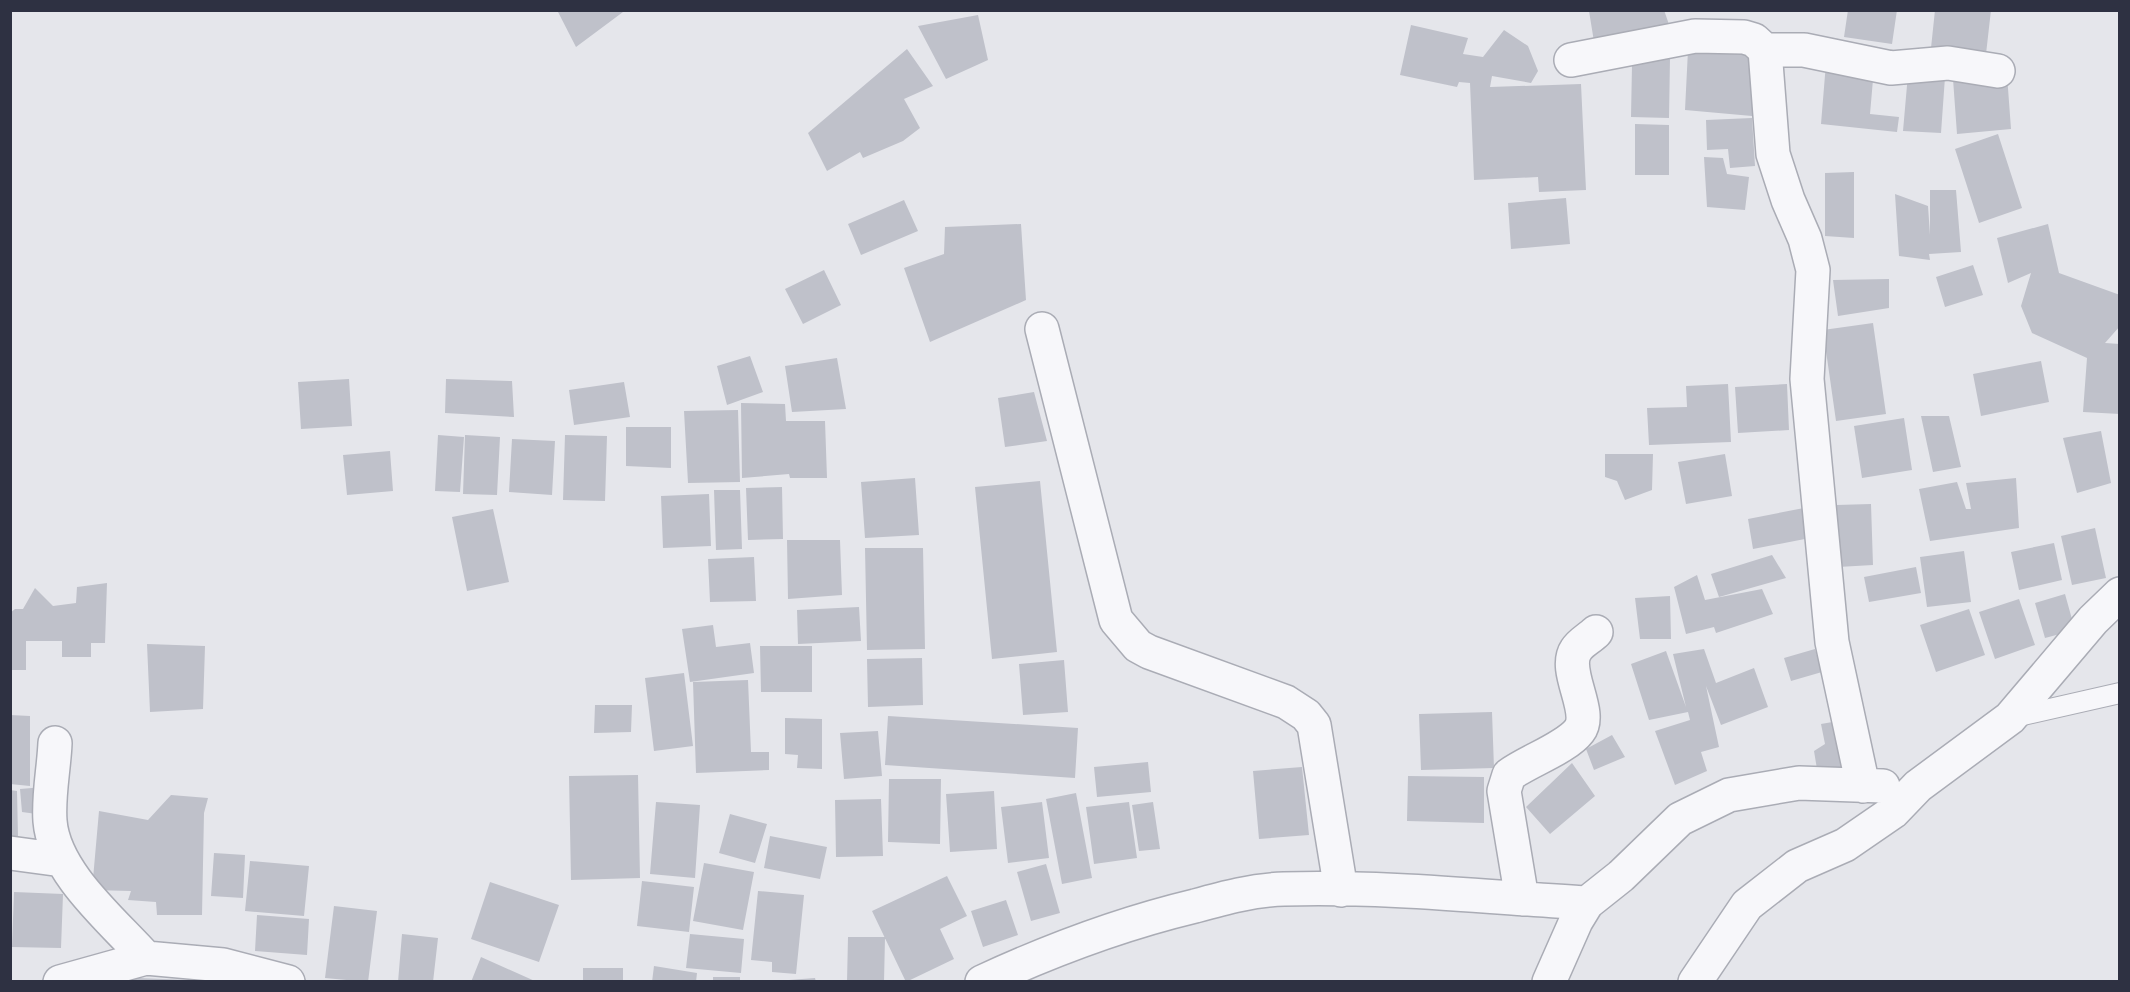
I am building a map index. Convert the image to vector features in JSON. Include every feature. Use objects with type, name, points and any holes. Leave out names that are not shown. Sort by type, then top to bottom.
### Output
[{"type":"street","points":[[1571,60],[1695,36],[1744,37],[1754,40],[1765,51],[1773,154],[1788,200],[1805,239],[1813,270],[1807,379],[1832,642],[1863,786]]},
{"type":"street","points":[[1765,51],[1804,51],[1890,68],[1948,63],[1998,71]]},
{"type":"street","points":[[1042,329],[1116,620],[1123,631],[1149,652],[1286,702],[1306,715],[1314,725],[1341,890]]},
{"type":"street","points":[[1695,981],[1747,905],[1797,866],[1845,845],[1893,812],[1918,786],[2010,718],[2093,620],[2120,594]]},
{"type":"street","points":[[1522,899],[1507,823],[1504,791],[1509,774],[1572,738],[1582,728],[1583,717],[1571,660],[1576,649],[1596,632]]},
{"type":"street","points":[[56,743],[50,820],[56,847],[77,882],[146,958]]},
{"type":"street","points":[[1550,981],[1576,921],[1587,903],[1621,876],[1680,819],[1704,805],[1729,795],[1799,783],[1918,786]]},
{"type":"street","points":[[10,853],[62,860]]},
{"type":"street","points":[[981,981],[1053,948],[1152,916],[1241,894],[1283,889],[1341,890],[1587,903]]},
{"type":"street","points":[[60,981],[146,958],[222,965],[288,981]]},
{"type":"lane","points":[[2010,718],[2120,693]]},
{"type":"building","points":[[557,10],[622,10],[623,12],[576,47]]},
{"type":"building","points":[[1664,10],[1675,42],[1596,54],[1589,11]]},
{"type":"building","points":[[1848,10],[1897,10],[1892,44],[1844,37]]},
{"type":"building","points":[[1935,10],[1991,10],[1986,54],[1931,48]]},
{"type":"building","points":[[978,15],[988,60],[946,79],[918,26]]},
{"type":"building","points":[[1411,25],[1468,38],[1463,54],[1483,57],[1504,30],[1528,46],[1538,71],[1531,83],[1492,76],[1490,87],[1581,84],[1586,190],[1539,192],[1538,177],[1474,180],[1470,83],[1459,82],[1457,87],[1400,75]]},
{"type":"building","points":[[907,49],[933,86],[904,99],[920,128],[903,141],[863,158],[860,152],[827,171],[808,133]]},
{"type":"building","points":[[1688,50],[1758,53],[1752,116],[1685,110]]},
{"type":"building","points":[[1670,58],[1669,118],[1631,117],[1632,65]]},
{"type":"building","points":[[1826,63],[1874,68],[1870,114],[1899,117],[1897,132],[1821,124]]},
{"type":"building","points":[[1908,74],[1945,77],[1941,133],[1903,131]]},
{"type":"building","points":[[2007,75],[2011,129],[1957,134],[1953,79]]},
{"type":"building","points":[[1752,118],[1755,166],[1730,168],[1728,149],[1707,150],[1706,120]]},
{"type":"building","points":[[1635,124],[1669,125],[1669,175],[1635,175]]},
{"type":"building","points":[[1998,134],[2022,208],[1979,223],[1955,149]]},
{"type":"building","points":[[1704,157],[1723,158],[1727,174],[1749,177],[1745,210],[1707,207]]},
{"type":"building","points":[[1854,172],[1854,238],[1825,236],[1825,173]]},
{"type":"building","points":[[1930,190],[1956,190],[1961,252],[1929,254],[1930,260],[1899,256],[1895,194],[1928,206],[1930,235]]},
{"type":"building","points":[[1566,198],[1570,244],[1511,249],[1508,203]]},
{"type":"building","points":[[904,200],[918,231],[861,255],[848,224]]},
{"type":"building","points":[[1021,224],[1026,300],[930,342],[904,268],[944,254],[945,227]]},
{"type":"building","points":[[2048,224],[2059,273],[2120,295],[2120,326],[2105,343],[2120,344],[2120,414],[2083,412],[2087,358],[2032,333],[2021,306],[2031,273],[2008,283],[1997,238]]},
{"type":"building","points":[[1973,265],[1983,295],[1945,307],[1936,277]]},
{"type":"building","points":[[824,270],[841,305],[803,324],[785,289]]},
{"type":"building","points":[[1889,279],[1889,308],[1838,316],[1833,280]]},
{"type":"building","points":[[1873,323],[1886,414],[1836,421],[1823,330]]},
{"type":"building","points":[[750,356],[763,392],[727,405],[717,366]]},
{"type":"building","points":[[837,358],[846,409],[792,412],[785,366]]},
{"type":"building","points":[[2041,361],[2049,402],[1981,416],[1973,374]]},
{"type":"building","points":[[349,379],[352,426],[301,429],[298,382]]},
{"type":"building","points":[[446,379],[512,381],[514,417],[445,413]]},
{"type":"building","points":[[624,382],[630,417],[574,425],[569,390]]},
{"type":"building","points":[[1728,384],[1731,442],[1649,445],[1647,408],[1687,407],[1686,386]]},
{"type":"building","points":[[1787,384],[1789,430],[1738,433],[1735,387]]},
{"type":"building","points":[[1034,392],[1047,441],[1005,447],[998,398]]},
{"type":"building","points":[[741,403],[785,404],[786,421],[825,421],[827,478],[790,478],[789,474],[742,478]]},
{"type":"building","points":[[738,410],[740,482],[688,483],[684,411]]},
{"type":"building","points":[[1921,416],[1949,416],[1961,467],[1933,472]]},
{"type":"building","points":[[1904,418],[1912,470],[1862,478],[1854,426]]},
{"type":"building","points":[[626,427],[671,427],[671,468],[626,466]]},
{"type":"building","points":[[2101,431],[2111,483],[2077,493],[2063,438]]},
{"type":"building","points":[[438,435],[464,437],[460,492],[435,491]]},
{"type":"building","points":[[465,435],[500,437],[497,495],[463,494]]},
{"type":"building","points":[[565,435],[607,436],[605,501],[563,500]]},
{"type":"building","points":[[512,439],[555,441],[552,495],[509,492]]},
{"type":"building","points":[[390,451],[393,491],[347,495],[343,455]]},
{"type":"building","points":[[1605,454],[1653,454],[1652,490],[1625,500],[1617,481],[1605,477]]},
{"type":"building","points":[[1725,454],[1732,496],[1686,504],[1678,462]]},
{"type":"building","points":[[915,478],[919,535],[865,538],[861,482]]},
{"type":"building","points":[[2016,478],[2019,528],[1930,541],[1919,489],[1957,482],[1966,509],[1971,509],[1966,483]]},
{"type":"building","points":[[1040,481],[1057,652],[992,659],[975,487]]},
{"type":"building","points":[[782,487],[783,539],[748,540],[746,488]]},
{"type":"building","points":[[714,490],[740,490],[742,549],[716,550]]},
{"type":"building","points":[[709,494],[711,546],[663,548],[661,496]]},
{"type":"building","points":[[1871,504],[1873,565],[1838,567],[1836,505]]},
{"type":"building","points":[[1809,507],[1815,537],[1753,549],[1748,519]]},
{"type":"building","points":[[493,509],[509,582],[467,591],[452,517]]},
{"type":"building","points":[[2095,528],[2106,578],[2072,585],[2061,536]]},
{"type":"building","points":[[787,540],[840,540],[842,595],[788,599]]},
{"type":"building","points":[[2054,543],[2062,580],[2019,590],[2011,552]]},
{"type":"building","points":[[865,548],[923,548],[925,649],[867,650]]},
{"type":"building","points":[[1964,551],[1971,602],[1927,607],[1920,557]]},
{"type":"building","points":[[1772,555],[1786,578],[1719,597],[1711,574]]},
{"type":"building","points":[[754,557],[756,601],[710,602],[708,559]]},
{"type":"building","points":[[1916,567],[1921,593],[1869,602],[1864,577]]},
{"type":"building","points":[[1697,575],[1705,600],[1762,589],[1773,614],[1716,633],[1714,627],[1686,634],[1674,587]]},
{"type":"building","points":[[107,583],[105,643],[91,643],[91,657],[62,657],[62,641],[26,641],[26,670],[10,670],[10,613],[15,609],[23,609],[35,588],[53,606],[76,603],[77,587]]},
{"type":"building","points":[[2065,594],[2075,630],[2045,638],[2035,603]]},
{"type":"building","points":[[1670,596],[1671,639],[1640,639],[1635,598]]},
{"type":"building","points":[[2019,599],[2035,645],[1995,659],[1979,612]]},
{"type":"building","points":[[859,607],[861,641],[798,644],[797,610]]},
{"type":"building","points":[[1969,609],[1985,655],[1936,672],[1920,625]]},
{"type":"building","points":[[713,625],[716,647],[750,643],[754,673],[690,682],[682,629]]},
{"type":"building","points":[[147,644],[205,646],[203,709],[150,712]]},
{"type":"building","points":[[760,646],[812,646],[812,692],[761,692]]},
{"type":"building","points":[[1704,649],[1716,683],[1754,668],[1768,707],[1721,725],[1706,686],[1719,747],[1701,752],[1707,771],[1675,785],[1655,731],[1690,720],[1688,712],[1649,720],[1631,664],[1666,651],[1686,707],[1673,654]]},
{"type":"building","points":[[1815,649],[1822,672],[1791,681],[1784,658]]},
{"type":"building","points":[[922,658],[923,705],[868,707],[867,659]]},
{"type":"building","points":[[1064,660],[1068,712],[1023,715],[1019,664]]},
{"type":"building","points":[[684,673],[693,746],[654,751],[645,678]]},
{"type":"building","points":[[748,680],[751,752],[769,752],[769,770],[696,773],[693,682]]},
{"type":"building","points":[[595,705],[632,705],[631,732],[594,733]]},
{"type":"building","points":[[1492,712],[1494,768],[1421,770],[1419,714]]},
{"type":"building","points":[[10,715],[30,716],[30,786],[10,784]]},
{"type":"building","points":[[888,716],[1078,728],[1075,778],[885,765]]},
{"type":"building","points":[[785,718],[822,719],[822,769],[797,768],[798,755],[785,754]]},
{"type":"building","points":[[1844,720],[1854,768],[1818,775],[1814,751],[1825,744],[1821,724]]},
{"type":"building","points":[[878,731],[882,776],[844,779],[840,733]]},
{"type":"building","points":[[1612,735],[1625,757],[1594,770],[1586,749]]},
{"type":"building","points":[[1148,762],[1151,792],[1097,797],[1094,767]]},
{"type":"building","points":[[1572,763],[1595,796],[1550,834],[1526,807]]},
{"type":"building","points":[[1302,767],[1309,835],[1259,839],[1253,771]]},
{"type":"building","points":[[638,775],[640,878],[571,880],[569,776]]},
{"type":"building","points":[[1408,776],[1484,777],[1484,823],[1407,821]]},
{"type":"building","points":[[889,779],[941,779],[940,844],[888,842]]},
{"type":"building","points":[[44,787],[44,815],[22,812],[20,789]]},
{"type":"building","points":[[10,790],[17,791],[18,837],[10,837]]},
{"type":"building","points":[[994,791],[997,849],[950,852],[946,794]]},
{"type":"building","points":[[1076,793],[1092,878],[1062,884],[1046,799]]},
{"type":"building","points":[[171,795],[208,798],[204,813],[202,915],[157,915],[156,902],[128,900],[131,891],[92,890],[99,811],[148,820]]},
{"type":"building","points":[[881,799],[883,856],[836,857],[835,800]]},
{"type":"building","points":[[656,802],[700,805],[695,878],[650,874]]},
{"type":"building","points":[[1042,802],[1049,858],[1008,863],[1001,807]]},
{"type":"building","points":[[1129,802],[1137,858],[1094,864],[1086,807]]},
{"type":"building","points":[[1153,802],[1160,849],[1139,851],[1132,805]]},
{"type":"building","points":[[730,814],[767,824],[755,863],[719,853]]},
{"type":"building","points":[[770,836],[827,847],[820,879],[764,868]]},
{"type":"building","points":[[214,853],[245,855],[243,898],[211,896]]},
{"type":"building","points":[[250,861],[309,866],[304,916],[245,911]]},
{"type":"building","points":[[704,863],[754,872],[743,930],[693,921]]},
{"type":"building","points":[[1046,864],[1060,913],[1031,921],[1017,872]]},
{"type":"building","points":[[947,876],[967,916],[940,929],[954,959],[906,982],[872,911]]},
{"type":"building","points":[[642,881],[694,887],[689,932],[637,926]]},
{"type":"building","points":[[490,882],[559,905],[539,962],[471,939]]},
{"type":"building","points":[[758,891],[804,895],[796,974],[772,972],[772,962],[751,960]]},
{"type":"building","points":[[14,892],[63,894],[61,948],[12,947]]},
{"type":"building","points":[[1006,900],[1018,935],[983,947],[971,911]]},
{"type":"building","points":[[334,906],[377,911],[368,982],[325,978]]},
{"type":"building","points":[[257,915],[309,919],[307,955],[255,951]]},
{"type":"building","points":[[402,934],[438,938],[433,982],[398,982]]},
{"type":"building","points":[[690,934],[744,939],[741,973],[686,968]]},
{"type":"building","points":[[848,937],[885,937],[884,982],[847,982]]},
{"type":"building","points":[[481,957],[537,982],[471,982]]},
{"type":"building","points":[[654,966],[697,973],[696,982],[652,982]]},
{"type":"building","points":[[583,968],[623,968],[623,982],[583,982]]},
{"type":"building","points":[[114,977],[187,980],[186,982],[114,982]]},
{"type":"building","points":[[713,977],[740,977],[740,982],[713,982]]},
{"type":"building","points":[[815,978],[816,982],[789,982],[789,980]]}]
